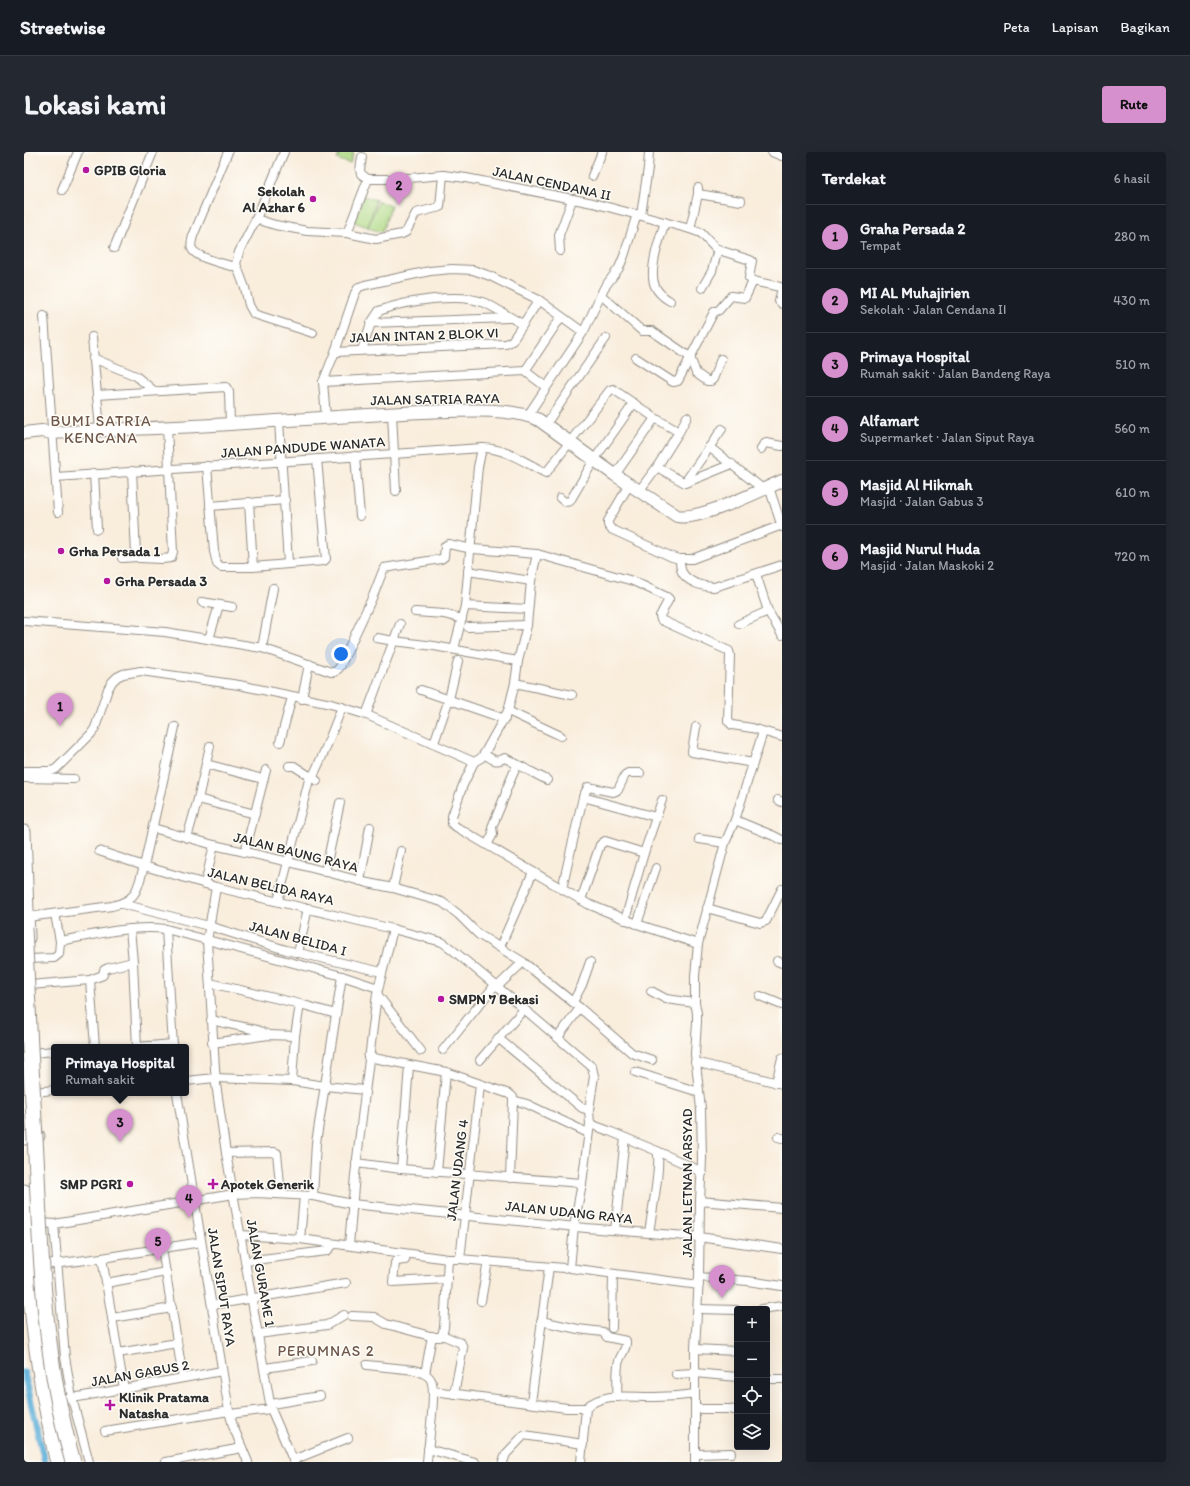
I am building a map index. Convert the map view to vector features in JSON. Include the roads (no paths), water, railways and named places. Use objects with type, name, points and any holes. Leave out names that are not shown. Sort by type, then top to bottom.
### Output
[{"type":"highway","points":[[26,922],[38,1207],[46,1324],[55,1383],[73,1462]]},
{"type":"highway","points":[[24,1192],[28,1271],[35,1339],[44,1396],[58,1462]]},
{"type":"main road","points":[[24,832],[26,922],[29,959],[34,1092],[48,1223],[51,1264],[53,1346],[67,1399],[72,1446],[76,1462]]},
{"type":"main road","points":[[24,1138],[38,1138]]},
{"type":"main road","points":[[24,1142],[38,1138]]},
{"type":"street","points":[[62,190],[78,152]]},
{"type":"street","points":[[114,248],[153,152]]},
{"type":"street","points":[[228,152],[191,244],[193,250],[203,257],[231,266],[235,266],[236,264]]},
{"type":"street","points":[[284,152],[256,219],[239,252],[236,264],[249,305],[254,314],[313,333]]},
{"type":"street","points":[[592,176],[602,152]]},
{"type":"street","points":[[528,415],[583,332],[604,288],[619,268],[639,215],[648,168],[649,152]]},
{"type":"street","points":[[772,152],[782,156]]},
{"type":"street","points":[[347,232],[368,179],[361,174],[360,170],[362,157]]},
{"type":"street","points":[[256,219],[275,225],[307,231],[347,232],[376,239],[402,234],[406,232],[416,213],[440,207],[444,175]]},
{"type":"street","name":"JALAN CENDANA II","points":[[368,179],[398,179],[444,175],[466,178],[593,204],[690,229],[701,233],[718,249]]},
{"type":"street","points":[[690,229],[698,191],[741,201]]},
{"type":"street","points":[[560,251],[560,235],[572,200]]},
{"type":"street","points":[[665,222],[653,275],[654,284],[658,292],[670,300]]},
{"type":"street","points":[[702,288],[712,271],[718,249],[752,261],[749,278],[753,281],[782,288],[779,301],[782,304]]},
{"type":"street","points":[[326,417],[323,382],[355,293],[359,287],[372,283],[444,270],[473,270],[490,276],[539,300],[583,332]]},
{"type":"street","points":[[636,358],[673,382],[678,381],[714,312],[719,310],[731,296],[745,298],[753,281]]},
{"type":"street","points":[[601,295],[642,331],[652,331],[690,357],[696,373],[707,381],[710,381],[713,378],[721,359]]},
{"type":"street","points":[[362,350],[372,323],[379,311],[444,298],[467,298],[484,303],[509,318],[523,324]]},
{"type":"street","name":"JALAN INTAN 2 BLOK VI","points":[[335,352],[506,344],[512,341],[539,300]]},
{"type":"street","points":[[44,316],[58,512]]},
{"type":"street","points":[[525,371],[561,317]]},
{"type":"street","points":[[372,323],[509,318]]},
{"type":"street","points":[[92,337],[100,430]]},
{"type":"street","points":[[546,424],[606,338]]},
{"type":"street","points":[[93,358],[136,376],[153,390]]},
{"type":"street","points":[[323,382],[525,371],[546,387]]},
{"type":"street","points":[[97,395],[153,390],[227,387],[229,392],[230,424]]},
{"type":"street","points":[[570,442],[610,390],[616,390],[634,404],[679,432]]},
{"type":"street","points":[[560,498],[564,502],[570,501],[594,460],[634,404]]},
{"type":"street","name":"JALAN SATRIA RAYA","points":[[24,433],[42,431],[52,433],[230,424],[392,414],[462,411],[502,412],[528,415],[546,424],[615,475],[676,516],[682,517],[702,513],[781,482]]},
{"type":"street","points":[[392,414],[396,491]]},
{"type":"street","points":[[687,417],[657,466],[634,488],[608,521],[611,528],[672,557],[692,559],[780,526],[766,488],[710,447]]},
{"type":"street","points":[[615,475],[655,418]]},
{"type":"street","points":[[279,421],[283,462],[288,564]]},
{"type":"street","points":[[122,558],[170,558],[173,554],[167,427]]},
{"type":"street","points":[[685,483],[722,428]]},
{"type":"street","name":"JALAN SATRIA RAYA","points":[[24,440],[43,437],[52,433]]},
{"type":"street","name":"JALAN PANDUDE WANATA","points":[[56,477],[94,473],[482,448],[488,448],[514,456],[546,473],[570,442]]},
{"type":"street","points":[[761,449],[766,443],[782,446]]},
{"type":"street","points":[[454,649],[465,606],[478,467],[482,448]]},
{"type":"street","points":[[355,456],[360,516]]},
{"type":"street","points":[[207,466],[214,550],[219,566],[253,567],[325,560],[326,556],[317,459]]},
{"type":"street","points":[[685,483],[732,464]]},
{"type":"street","points":[[657,466],[685,483]]},
{"type":"street","points":[[132,471],[135,551],[137,557]]},
{"type":"street","points":[[94,473],[97,529]]},
{"type":"street","points":[[210,506],[285,500]]},
{"type":"street","points":[[249,502],[253,567]]},
{"type":"street","points":[[24,621],[165,632],[209,639],[262,648],[331,672],[335,672],[339,670],[373,596],[384,568],[441,559],[444,557],[445,546],[448,544],[471,549],[537,554],[633,581],[667,597],[669,599],[660,616],[660,620],[729,651],[728,721],[730,724],[752,728],[782,737]]},
{"type":"street","points":[[537,554],[531,581],[527,625],[518,661],[515,683],[506,715],[484,754],[481,758],[474,762],[454,808],[452,824],[581,900],[625,920],[698,944]]},
{"type":"street","points":[[680,559],[681,571],[691,581],[705,586],[714,587],[782,565]]},
{"type":"street","points":[[468,571],[531,581]]},
{"type":"street","points":[[756,574],[768,611],[782,635]]},
{"type":"street","points":[[262,648],[272,588]]},
{"type":"street","points":[[202,602],[232,607]]},
{"type":"street","points":[[209,639],[219,605]]},
{"type":"street","points":[[465,606],[528,609]]},
{"type":"street","points":[[739,624],[768,611]]},
{"type":"street","points":[[416,612],[444,614],[462,619]]},
{"type":"street","points":[[366,715],[400,624]]},
{"type":"street","points":[[468,627],[527,625]]},
{"type":"street","points":[[377,638],[454,649],[518,661]]},
{"type":"street","points":[[434,743],[449,699],[458,661]]},
{"type":"street","points":[[302,699],[309,664]]},
{"type":"street","points":[[24,771],[51,771],[62,764],[95,728],[109,685],[117,677],[123,674],[141,671],[239,686],[342,707],[366,715],[434,743],[474,762]]},
{"type":"street","points":[[515,683],[572,694]]},
{"type":"street","points":[[422,690],[506,715],[561,736]]},
{"type":"street","points":[[280,742],[292,697]]},
{"type":"street","points":[[278,901],[314,774],[342,707]]},
{"type":"street","points":[[26,922],[122,904],[131,898],[134,894],[144,866],[175,727]]},
{"type":"street","points":[[696,727],[692,752],[753,763]]},
{"type":"street","name":"JALAN LETNAN ARSYAD","points":[[696,1458],[695,1349],[698,1309],[702,1159],[701,1109],[695,1062],[697,1013],[694,976],[698,944],[707,908],[726,843],[735,820],[763,732]]},
{"type":"street","points":[[187,838],[198,799],[210,746]]},
{"type":"street","points":[[484,754],[495,761],[500,761],[505,758],[547,780]]},
{"type":"street","points":[[206,764],[264,779]]},
{"type":"street","points":[[487,845],[493,834],[492,828],[517,765]]},
{"type":"street","points":[[289,766],[294,766],[313,778]]},
{"type":"street","points":[[245,852],[266,770]]},
{"type":"street","points":[[562,889],[583,797],[588,787],[613,792],[618,790],[625,775],[628,773],[640,773]]},
{"type":"street","points":[[24,778],[74,779]]},
{"type":"street","points":[[583,797],[656,817]]},
{"type":"street","points":[[198,799],[255,814]]},
{"type":"street","points":[[625,920],[644,853],[662,800]]},
{"type":"street","points":[[325,872],[340,803]]},
{"type":"street","points":[[735,820],[782,840]]},
{"type":"street","points":[[360,881],[370,827]]},
{"type":"street","name":"JALAN BAUNG RAYA","points":[[153,828],[214,845],[393,888],[442,902],[453,910],[478,934],[523,962],[573,1002],[632,1053],[652,1060]]},
{"type":"street","points":[[699,840],[726,843]]},
{"type":"street","points":[[581,900],[602,842],[605,841],[644,853]]},
{"type":"street","points":[[205,884],[214,845]]},
{"type":"street","name":"JALAN BELIDA RAYA","points":[[99,851],[216,887],[393,928],[442,942],[524,1008],[592,1067],[594,1076],[589,1117]]},
{"type":"street","points":[[393,888],[401,851]]},
{"type":"street","points":[[637,924],[656,868]]},
{"type":"street","points":[[500,947],[533,872]]},
{"type":"street","name":"JALAN GURAME 1","points":[[216,887],[208,933],[211,1020],[212,1043],[226,1153],[271,1407],[293,1461]]},
{"type":"street","points":[[707,908],[760,923],[766,921],[782,890]]},
{"type":"street","points":[[122,904],[378,989],[421,1051]]},
{"type":"street","points":[[298,953],[308,908]]},
{"type":"street","points":[[29,959],[58,956],[60,951],[60,939],[55,917]]},
{"type":"street","points":[[60,939],[130,929],[153,928],[208,933]]},
{"type":"street","points":[[349,1245],[356,1163],[368,1057],[378,989],[393,928]]},
{"type":"street","points":[[130,929],[134,962],[137,1044]]},
{"type":"street","points":[[166,929],[173,1044]]},
{"type":"street","name":"JALAN BELIDA I","points":[[208,933],[298,953],[381,974]]},
{"type":"street","points":[[30,985],[90,980],[103,975],[104,970],[108,968],[134,962]]},
{"type":"street","points":[[443,1050],[496,986],[523,962]]},
{"type":"street","points":[[573,1002],[582,985],[590,962]]},
{"type":"street","points":[[300,1239],[342,976]]},
{"type":"street","points":[[90,980],[95,1044]]},
{"type":"street","points":[[210,983],[336,1014]]},
{"type":"street","points":[[652,991],[666,999],[695,1003]]},
{"type":"street","points":[[760,996],[782,1005]]},
{"type":"street","points":[[292,1080],[295,1036],[300,1004]]},
{"type":"street","points":[[480,1060],[524,1008]]},
{"type":"street","points":[[558,1037],[580,1008]]},
{"type":"street","points":[[211,1020],[257,1030],[269,1035]]},
{"type":"street","points":[[212,1043],[269,1035],[295,1036]]},
{"type":"street","points":[[498,1038],[582,1108],[589,1117],[625,1138],[694,1168],[702,1174]]},
{"type":"street","points":[[33,1053],[51,1051]]},
{"type":"street","points":[[368,1057],[446,1072],[512,1096],[510,1178]]},
{"type":"street","points":[[695,1062],[779,1084],[782,1058]]},
{"type":"street","points":[[401,1169],[409,1066]]},
{"type":"street","points":[[438,1172],[446,1072]]},
{"type":"street","points":[[635,1072],[699,1092]]},
{"type":"street","points":[[189,1081],[216,1078],[292,1080],[325,1086],[365,1090]]},
{"type":"street","name":"JALAN UDANG 4","points":[[460,1259],[480,1085]]},
{"type":"street","points":[[34,1092],[51,1090]]},
{"type":"street","name":"JALAN SIPUT RAYA","points":[[178,1096],[230,1413],[233,1426],[248,1462]]},
{"type":"street","points":[[513,1100],[527,1104],[588,1133]]},
{"type":"street","points":[[589,1117],[582,1183],[574,1226],[570,1268],[613,1274],[699,1281],[748,1281],[782,1286]]},
{"type":"street","points":[[615,1230],[625,1138]]},
{"type":"street","points":[[649,1233],[658,1170],[659,1156],[657,1151]]},
{"type":"street","points":[[226,1153],[277,1153],[281,1194]]},
{"type":"street","points":[[356,1163],[401,1169],[582,1183]]},
{"type":"street","name":"JALAN UDANG RAYA","points":[[48,1223],[234,1194],[256,1193],[308,1196],[352,1204],[699,1237],[782,1249]]},
{"type":"street","points":[[700,1201],[782,1208]]},
{"type":"street","points":[[241,1235],[300,1239],[448,1259],[564,1268]]},
{"type":"street","points":[[51,1264],[102,1258],[202,1242]]},
{"type":"street","points":[[246,1261],[327,1251],[334,1244]]},
{"type":"street","points":[[162,1248],[183,1378]]},
{"type":"street","points":[[406,1254],[405,1260],[396,1261],[395,1263],[392,1280],[393,1282],[447,1279]]},
{"type":"street","points":[[102,1258],[124,1389]]},
{"type":"street","points":[[258,1334],[327,1324],[348,1316],[374,1317],[386,1324],[437,1338],[442,1335],[444,1328],[448,1259]]},
{"type":"street","points":[[481,1301],[488,1261]]},
{"type":"street","points":[[532,1403],[549,1267]]},
{"type":"street","points":[[106,1283],[166,1272]]},
{"type":"street","points":[[612,1328],[613,1274]]},
{"type":"street","points":[[212,1306],[346,1283]]},
{"type":"street","points":[[770,1308],[782,1306]]},
{"type":"street","points":[[112,1318],[172,1308]]},
{"type":"street","points":[[698,1309],[734,1310]]},
{"type":"street","points":[[542,1321],[578,1329],[603,1332],[607,1338],[626,1341],[623,1354],[618,1362],[617,1397]]},
{"type":"street","points":[[442,1335],[461,1343],[463,1346],[454,1394]]},
{"type":"street","points":[[425,1374],[432,1336]]},
{"type":"street","points":[[118,1353],[177,1343]]},
{"type":"street","points":[[695,1349],[734,1351]]},
{"type":"street","points":[[265,1368],[312,1361]]},
{"type":"street","points":[[367,1365],[415,1370],[430,1378],[433,1391],[426,1462]]},
{"type":"street","name":"JALAN GABUS 2","points":[[67,1399],[222,1371]]},
{"type":"street","points":[[676,1374],[695,1373],[734,1377]]},
{"type":"street","points":[[770,1379],[782,1380]]},
{"type":"street","points":[[433,1391],[567,1408],[586,1408],[595,1401],[606,1398],[659,1397],[695,1394]]},
{"type":"street","points":[[104,1431],[271,1407],[320,1396]]},
{"type":"street","points":[[67,1399],[82,1436],[89,1462]]},
{"type":"street","points":[[581,1462],[586,1408]]},
{"type":"street","points":[[696,1409],[734,1410]]},
{"type":"street","points":[[503,1462],[506,1454],[524,1435],[583,1444]]},
{"type":"street","points":[[72,1446],[82,1436]]},
{"type":"street","points":[[293,1461],[348,1438]]},
{"type":"street","points":[[166,1462],[204,1459],[242,1448]]},
{"type":"street","points":[[428,1449],[458,1460],[475,1462]]},
{"type":"street","points":[[696,1458],[731,1453]]},
{"type":"waterway","points":[[24,1373],[45,1462]]},
{"type":"place","name":"GPIB Gloria","points":[[86,170]]},
{"type":"place","name":"Sekolah Al Azhar 6","points":[[313,199]]},
{"type":"place","name":"MI AL Muhajirien","points":[[399,205]]},
{"type":"place","name":"Grha Persada 1","points":[[61,551]]},
{"type":"place","name":"Grha Persada 3","points":[[107,581]]},
{"type":"place","name":"Graha Persada 2","points":[[60,726]]},
{"type":"place","name":"SMPN 7 Bekasi","points":[[441,999]]},
{"type":"place","name":"Primaya Hospital","points":[[120,1142]]},
{"type":"place","name":"SMP PGRI","points":[[130,1184]]},
{"type":"place","name":"Apotek Generik","points":[[213,1184]]},
{"type":"place","name":"Alfamart","points":[[189,1218]]},
{"type":"place","name":"Masjid Al Hikmah","points":[[158,1261]]},
{"type":"place","name":"Masjid Nurul Huda","points":[[722,1298]]},
{"type":"place","name":"Klinik Pratama Natasha","points":[[110,1405]]},
{"type":"district","name":"BUMI SATRIA KENCANA","points":[[101,430]]},
{"type":"district","name":"PERUMNAS 2","points":[[326,1351]]}]
